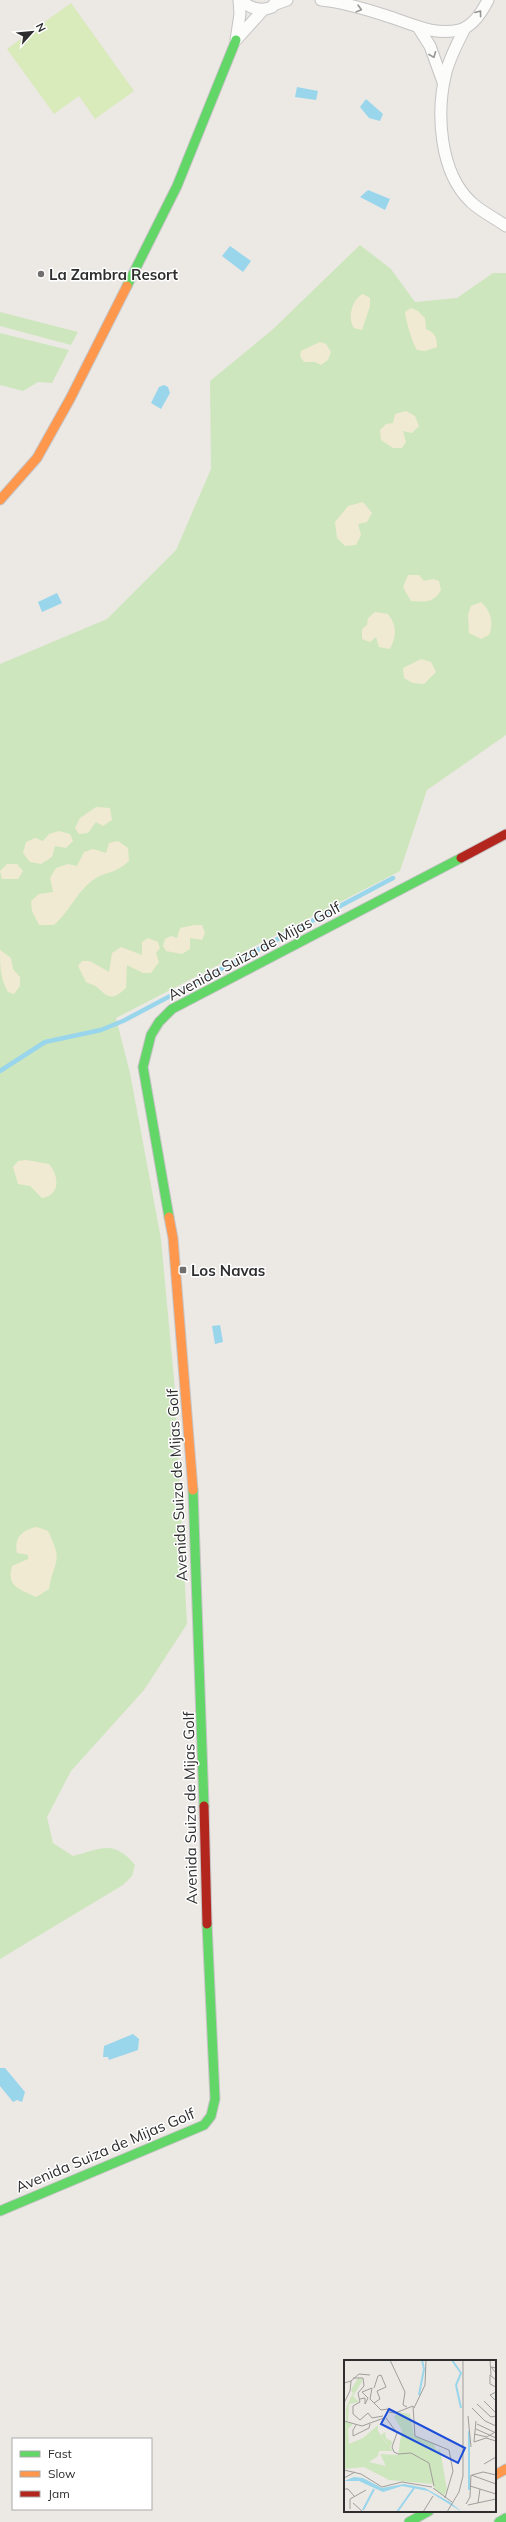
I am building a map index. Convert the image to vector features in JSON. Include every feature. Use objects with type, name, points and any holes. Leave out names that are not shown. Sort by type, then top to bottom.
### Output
[{"type":"main road","points":[[0,500],[37,458],[70,399],[177,186],[236,40]]},
{"type":"main road","name":"Avenida Suiza de Mijas Golf","points":[[0,2212],[43,2191],[204,2125],[211,2116],[215,2099],[207,1927],[199,1626],[192,1466],[173,1238],[143,1067],[146,1045],[157,1022],[172,1009],[506,834]]},
{"type":"main road","points":[[496,2474],[506,2469]]},
{"type":"main road","points":[[409,2522],[427,2512]]},
{"type":"main road","points":[[499,2522],[506,2518]]},
{"type":"street","points":[[236,40],[240,14],[240,0],[255,8],[263,10]]},
{"type":"street","points":[[236,40],[263,10],[276,2],[287,0]]},
{"type":"street","points":[[322,0],[390,17],[418,27],[444,30],[458,30],[465,28]]},
{"type":"street","points":[[488,0],[480,13],[465,28],[449,62],[444,86],[443,153],[453,176],[470,202],[506,226]]},
{"type":"street","points":[[418,27],[430,46],[444,86]]},
{"type":"green space","points":[[71,3],[134,91],[95,119],[79,96],[54,114],[7,49]]},
{"type":"green space","points":[[360,245],[391,269],[415,302],[457,298],[493,273],[506,273],[506,735],[427,790],[400,871],[116,1018],[130,1073],[161,1239],[174,1379],[187,1624],[144,1690],[71,1771],[47,1817],[53,1843],[73,1856],[100,1849],[113,1849],[127,1857],[135,1865],[132,1876],[123,1885],[0,1959],[0,664],[107,619],[176,550],[211,469],[210,381],[272,330]]},
{"type":"green space","points":[[0,312],[78,332],[71,345],[0,326]]},
{"type":"green space","points":[[0,333],[69,350],[52,383],[38,382],[23,391],[0,385]]},
{"type":"sand","points":[[363,294],[370,298],[370,306],[362,330],[354,328],[351,314],[353,304],[359,296]]},
{"type":"sand","points":[[411,308],[418,311],[425,318],[426,329],[432,332],[435,336],[437,347],[425,351],[417,350],[413,342],[405,312]]},
{"type":"sand","points":[[320,342],[326,344],[331,352],[328,360],[321,365],[315,362],[304,362],[300,356],[301,351]]},
{"type":"sand","points":[[406,411],[415,416],[419,426],[412,433],[403,431],[406,442],[402,448],[393,448],[381,440],[380,430],[386,424],[393,423],[395,414]]},
{"type":"sand","points":[[363,502],[372,513],[367,522],[358,524],[361,535],[356,545],[345,546],[337,538],[335,522],[348,506]]},
{"type":"sand","points":[[408,575],[419,575],[424,581],[433,579],[439,581],[441,590],[429,601],[411,601],[403,587]]},
{"type":"sand","points":[[481,602],[491,617],[491,631],[489,635],[481,639],[469,633],[468,614],[471,606]]},
{"type":"sand","points":[[375,612],[388,614],[391,618],[395,635],[390,649],[379,647],[376,637],[370,642],[362,639],[362,629],[367,625],[368,618]]},
{"type":"sand","points":[[421,659],[431,662],[436,672],[424,684],[413,683],[404,678],[403,668]]},
{"type":"sand","points":[[96,807],[110,808],[112,820],[103,826],[96,822],[88,833],[79,834],[75,828],[80,818]]},
{"type":"sand","points":[[59,831],[70,834],[73,841],[66,848],[55,846],[52,857],[41,864],[30,862],[23,853],[26,842],[35,838],[43,841],[49,834]]},
{"type":"sand","points":[[118,841],[128,848],[129,861],[119,869],[97,877],[87,885],[65,914],[54,925],[39,925],[32,911],[31,901],[39,894],[53,892],[50,878],[56,868],[68,864],[77,866],[84,852],[93,849],[106,853],[109,843]]},
{"type":"sand","points":[[7,864],[17,864],[23,871],[18,879],[2,879],[0,871]]},
{"type":"sand","points":[[202,925],[205,933],[202,940],[190,938],[190,949],[182,954],[166,951],[163,946],[165,939],[171,936],[177,938],[180,928]]},
{"type":"sand","points":[[148,938],[158,942],[160,948],[156,953],[159,962],[151,973],[143,973],[127,965],[126,988],[118,995],[114,996],[108,996],[96,986],[86,982],[78,966],[82,961],[90,961],[109,972],[112,953],[121,947],[142,955],[142,942]]},
{"type":"sand","points":[[0,950],[11,958],[13,969],[20,977],[20,986],[14,994],[8,992],[3,982],[0,966]]},
{"type":"sand","points":[[26,1160],[49,1164],[55,1174],[56,1179],[53,1193],[42,1198],[30,1186],[18,1184],[13,1167],[18,1161]]},
{"type":"sand","points":[[37,1527],[48,1531],[57,1556],[49,1589],[36,1597],[16,1586],[11,1579],[11,1573],[12,1566],[28,1559],[28,1555],[17,1553],[16,1547],[20,1535],[27,1530]]},
{"type":"water","points":[[297,87],[318,91],[316,100],[295,97]]},
{"type":"water","points":[[366,99],[383,114],[380,121],[369,118],[360,107]]},
{"type":"water","points":[[368,190],[390,199],[385,210],[360,197]]},
{"type":"water","points":[[230,246],[251,261],[243,272],[222,256]]},
{"type":"water","points":[[164,385],[168,387],[170,393],[161,409],[151,403],[159,387]]},
{"type":"water","points":[[57,593],[62,603],[42,612],[38,602]]},
{"type":"water","points":[[220,1325],[223,1342],[215,1344],[212,1326]]},
{"type":"water","points":[[133,2034],[139,2039],[138,2050],[109,2060],[108,2057],[103,2057],[104,2046]]},
{"type":"water","points":[[0,2068],[5,2068],[25,2092],[22,2102],[17,2100],[13,2102],[0,2086]]},
{"type":"waterway","points":[[0,1071],[45,1042],[101,1030],[123,1021],[393,878]]},
{"type":"traffic: fast","points":[[127,286],[177,186],[236,40]]},
{"type":"traffic: fast","points":[[169,1217],[143,1067],[151,1035],[159,1022],[172,1009],[461,858]]},
{"type":"traffic: fast","points":[[193,1490],[204,1806]]},
{"type":"traffic: fast","points":[[0,2211],[204,2125],[211,2116],[215,2099],[207,1924]]},
{"type":"traffic: fast","points":[[409,2522],[427,2512]]},
{"type":"traffic: fast","points":[[499,2522],[506,2518]]},
{"type":"traffic: slow","points":[[0,500],[37,458],[70,399],[127,286]]},
{"type":"traffic: slow","points":[[169,1217],[173,1238],[193,1490]]},
{"type":"traffic: slow","points":[[496,2474],[506,2469]]},
{"type":"traffic: jam","points":[[461,858],[506,834]]},
{"type":"traffic: jam","points":[[204,1806],[207,1924]]},
{"type":"place","name":"La Zambra Resort","points":[[41,274]]},
{"type":"place","name":"Los Navas","points":[[183,1270]]}]
